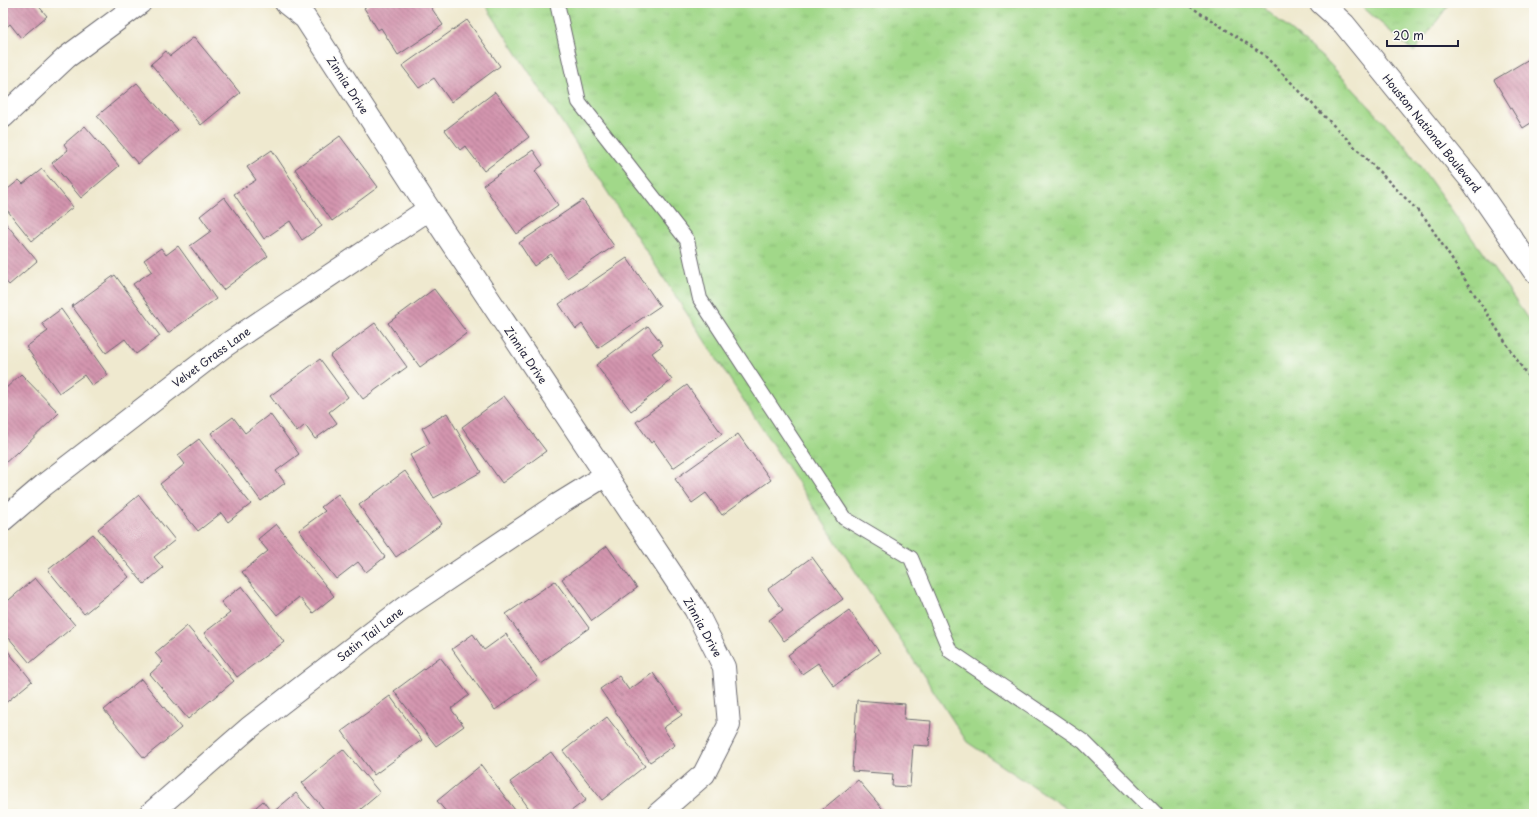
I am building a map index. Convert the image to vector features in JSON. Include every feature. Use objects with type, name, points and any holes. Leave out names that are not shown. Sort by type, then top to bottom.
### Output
[{"type":"street","points":[[3,117],[66,57],[140,3]]},
{"type":"street","name":"Zinnia Drive","points":[[286,3],[305,18],[429,209],[695,609],[724,667],[729,725],[704,774],[658,814]]},
{"type":"street","name":"Houston National Boulevard","points":[[1321,3],[1344,24],[1471,180],[1534,271]]},
{"type":"street","name":"Velvet Grass Lane","points":[[3,520],[50,480],[223,347],[429,209]]},
{"type":"street","name":"Satin Tail Lane","points":[[150,814],[248,728],[404,608],[559,504],[606,475]]},
{"type":"lane","points":[[557,3],[579,102],[687,240],[700,299],[844,518],[911,558],[950,651],[1084,742],[1156,814]]},
{"type":"path","points":[[1185,3],[1263,54],[1425,218],[1534,386]]},
{"type":"green space","points":[[484,3],[1258,3],[1329,63],[1404,144],[1490,263],[1534,328],[1534,814],[1074,814],[967,742]]},
{"type":"green space","points":[[1358,3],[1450,3],[1414,52]]},
{"type":"building","points":[[3,3],[36,3],[47,16],[21,38],[10,24],[3,30]]},
{"type":"building","points":[[371,3],[436,3],[430,6],[443,25],[398,55],[381,28],[378,30],[364,8]]},
{"type":"building","points":[[467,20],[500,66],[451,102],[434,78],[419,88],[402,66]]},
{"type":"building","points":[[194,37],[240,93],[201,125],[151,64],[166,51],[170,56]]},
{"type":"building","points":[[1534,56],[1534,121],[1523,128],[1494,80]]},
{"type":"building","points":[[137,83],[178,130],[138,164],[97,116]]},
{"type":"building","points":[[495,92],[529,137],[484,171],[465,146],[460,150],[445,130]]},
{"type":"building","points":[[85,126],[119,166],[81,198],[52,163],[68,150],[64,144]]},
{"type":"building","points":[[340,136],[378,187],[332,221],[295,169]]},
{"type":"building","points":[[272,150],[322,226],[302,240],[290,221],[264,239],[234,194],[256,180],[247,167]]},
{"type":"building","points":[[533,150],[543,165],[535,171],[558,205],[517,234],[483,185]]},
{"type":"building","points":[[42,169],[73,207],[32,241],[3,205],[3,193],[19,180],[23,184]]},
{"type":"building","points":[[224,197],[268,256],[223,290],[190,246],[211,231],[200,216]]},
{"type":"building","points":[[583,200],[614,246],[567,278],[551,254],[534,266],[519,243]]},
{"type":"building","points":[[3,220],[37,261],[9,285],[3,278]]},
{"type":"building","points":[[178,246],[216,299],[168,333],[133,284],[152,271],[144,260],[161,248],[166,255]]},
{"type":"building","points":[[627,258],[660,306],[598,348],[582,324],[576,329],[559,304]]},
{"type":"building","points":[[115,275],[160,336],[136,354],[125,339],[106,353],[72,306]]},
{"type":"building","points":[[434,289],[467,333],[420,367],[388,323]]},
{"type":"building","points":[[61,309],[108,375],[92,386],[84,375],[59,393],[26,347],[48,331],[42,323]]},
{"type":"building","points":[[375,323],[407,367],[363,399],[330,356]]},
{"type":"building","points":[[648,326],[663,345],[652,353],[672,380],[631,411],[596,365]]},
{"type":"building","points":[[320,359],[348,397],[329,412],[337,423],[315,439],[305,425],[297,432],[270,396]]},
{"type":"building","points":[[21,374],[59,413],[18,453],[17,452],[3,465],[3,431],[7,427],[3,423],[3,391]]},
{"type":"building","points":[[687,385],[722,434],[673,468],[654,441],[651,443],[636,422]]},
{"type":"building","points":[[504,396],[546,451],[502,483],[462,427]]},
{"type":"building","points":[[447,413],[481,472],[434,498],[410,455],[430,443],[422,428]]},
{"type":"building","points":[[270,414],[299,454],[276,471],[285,483],[261,501],[211,433],[233,417],[245,433]]},
{"type":"building","points":[[738,434],[771,480],[722,515],[706,493],[692,503],[675,479]]},
{"type":"building","points":[[199,439],[251,504],[228,522],[221,513],[198,531],[160,484],[185,464],[178,455]]},
{"type":"building","points":[[405,471],[442,524],[396,557],[359,505]]},
{"type":"building","points":[[338,494],[385,557],[366,572],[358,562],[336,579],[299,530],[325,511],[321,507]]},
{"type":"building","points":[[139,495],[175,540],[154,557],[163,568],[144,584],[98,529]]},
{"type":"building","points":[[276,524],[334,596],[313,613],[299,597],[277,615],[242,572],[268,551],[258,539]]},
{"type":"building","points":[[93,534],[129,577],[84,614],[48,570]]},
{"type":"building","points":[[607,546],[637,588],[592,621],[562,579]]},
{"type":"building","points":[[812,557],[843,599],[784,641],[769,620],[783,610],[768,589]]},
{"type":"building","points":[[35,578],[75,625],[30,663],[3,631],[3,605]]},
{"type":"building","points":[[555,581],[589,628],[540,663],[506,614]]},
{"type":"building","points":[[242,586],[284,642],[237,677],[204,633],[230,613],[221,602]]},
{"type":"building","points":[[849,610],[880,653],[834,686],[818,663],[802,674],[788,655]]},
{"type":"building","points":[[187,626],[234,681],[188,719],[150,674],[163,662],[155,653]]},
{"type":"building","points":[[473,634],[484,650],[506,634],[538,679],[495,710],[452,649]]},
{"type":"building","points":[[3,645],[32,681],[3,705]]},
{"type":"building","points":[[440,657],[469,695],[451,709],[464,726],[436,746],[394,691]]},
{"type":"building","points":[[653,673],[682,715],[663,728],[675,745],[650,762],[600,689],[619,676],[629,690]]},
{"type":"building","points":[[141,679],[181,728],[144,758],[104,710]]},
{"type":"building","points":[[390,696],[422,740],[374,775],[342,731]]},
{"type":"building","points":[[857,700],[905,704],[904,719],[931,721],[929,746],[913,745],[910,787],[892,786],[893,774],[852,771]]},
{"type":"building","points":[[607,717],[645,766],[602,800],[563,751]]},
{"type":"building","points":[[343,749],[380,793],[355,814],[328,814],[302,783]]},
{"type":"building","points":[[551,752],[586,800],[567,814],[533,814],[510,782]]},
{"type":"building","points":[[481,765],[518,814],[448,814],[437,801]]},
{"type":"building","points":[[858,780],[887,814],[817,814]]},
{"type":"building","points":[[296,793],[314,814],[248,814],[263,801],[272,813]]}]
